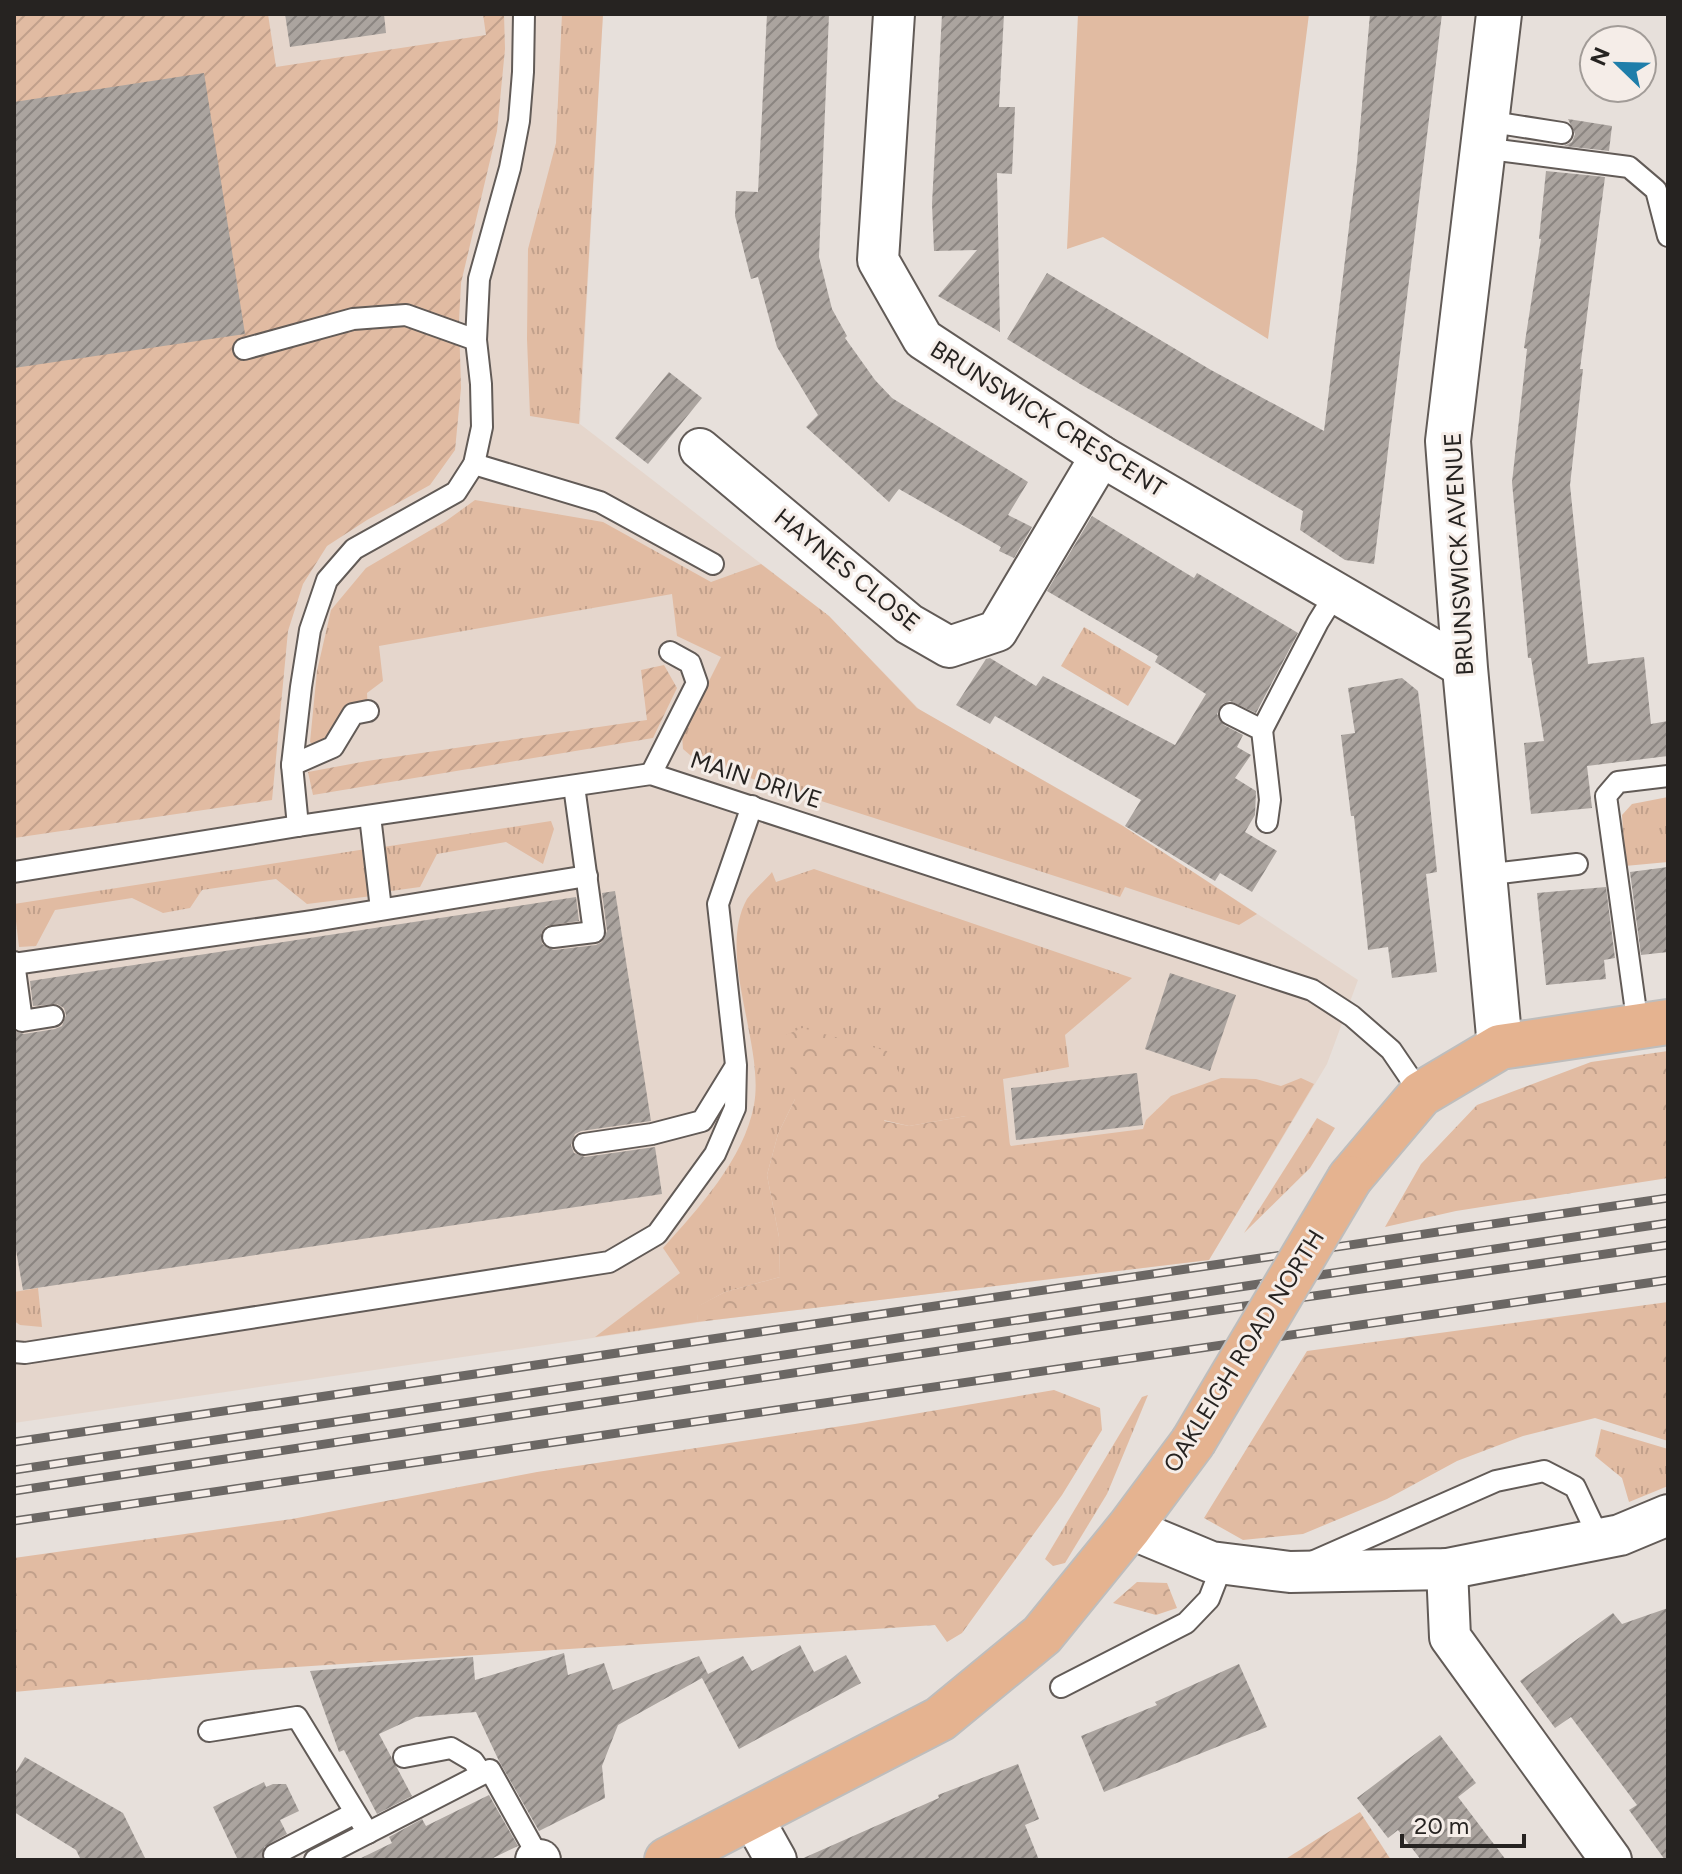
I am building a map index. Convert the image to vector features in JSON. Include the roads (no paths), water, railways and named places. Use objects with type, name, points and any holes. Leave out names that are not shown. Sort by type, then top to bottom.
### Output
[{"type":"main road","points":[[1500,1047],[1653,1024]]},
{"type":"main road","name":"OAKLEIGH ROAD NORTH","points":[[667,1860],[940,1719],[1042,1635],[1129,1528],[1193,1442],[1350,1178],[1421,1094],[1500,1047]]},
{"type":"street","name":"BRUNSWICK CRESCENT","points":[[894,14],[878,260],[923,339],[1101,456],[1465,668]]},
{"type":"street","name":"BRUNSWICK AVENUE","points":[[1499,14],[1448,441],[1465,668],[1500,1047]]},
{"type":"street","name":"HAYNES CLOSE","points":[[700,449],[909,624],[949,647],[997,631],[1101,456]]},
{"type":"street","points":[[1129,1528],[1211,1562],[1290,1572],[1447,1569],[1620,1535],[1668,1515]]},
{"type":"street","points":[[1447,1569],[1450,1637],[1611,1860]]},
{"type":"street","points":[[752,1817],[776,1860]]},
{"type":"lane","points":[[298,826],[292,765],[310,630],[327,580],[354,549],[456,492],[474,464],[482,427],[476,340],[479,279],[510,168],[519,121],[524,14]]},
{"type":"lane","points":[[1484,135],[1562,133]]},
{"type":"lane","points":[[1484,135],[1629,167],[1656,190],[1668,236]]},
{"type":"lane","points":[[244,349],[353,319],[406,315],[476,340]]},
{"type":"lane","points":[[474,464],[600,502],[713,564]]},
{"type":"lane","points":[[1267,822],[1270,800],[1262,730],[1336,593]]},
{"type":"lane","points":[[651,774],[697,683],[690,663],[670,652]]},
{"type":"lane","points":[[292,765],[333,747],[353,714],[368,711]]},
{"type":"lane","points":[[1230,714],[1262,730]]},
{"type":"lane","name":"MAIN DRIVE","points":[[14,872],[651,774],[1312,990],[1352,1016],[1391,1050],[1421,1094]]},
{"type":"lane","points":[[1653,1024],[1606,796],[1618,782],[1668,776]]},
{"type":"lane","points":[[553,937],[594,932],[574,786]]},
{"type":"lane","points":[[14,1352],[609,1262],[657,1234],[715,1154],[735,1108],[736,1065],[718,904],[752,806]]},
{"type":"lane","points":[[370,816],[381,909]]},
{"type":"lane","points":[[1484,875],[1577,864]]},
{"type":"lane","points":[[53,1016],[22,1021],[14,964],[587,876]]},
{"type":"lane","points":[[584,1144],[652,1134],[702,1121],[736,1065]]},
{"type":"lane","points":[[14,1338],[46,1349]]},
{"type":"lane","points":[[1290,1572],[1496,1481],[1544,1471],[1575,1487],[1599,1538]]},
{"type":"lane","points":[[1061,1687],[1186,1623],[1209,1599],[1223,1563]]},
{"type":"lane","points":[[209,1731],[297,1717],[368,1833]]},
{"type":"lane","points":[[404,1757],[451,1748],[473,1761],[482,1774]]},
{"type":"lane","points":[[315,1860],[490,1770],[538,1859]]},
{"type":"lane","points":[[274,1855],[355,1813]]},
{"type":"railway","points":[[14,1442],[1668,1198]]},
{"type":"railway","points":[[14,1470],[1668,1223]]},
{"type":"railway","points":[[14,1491],[1091,1328],[1668,1245]]},
{"type":"railway","points":[[14,1521],[1668,1280]]}]
